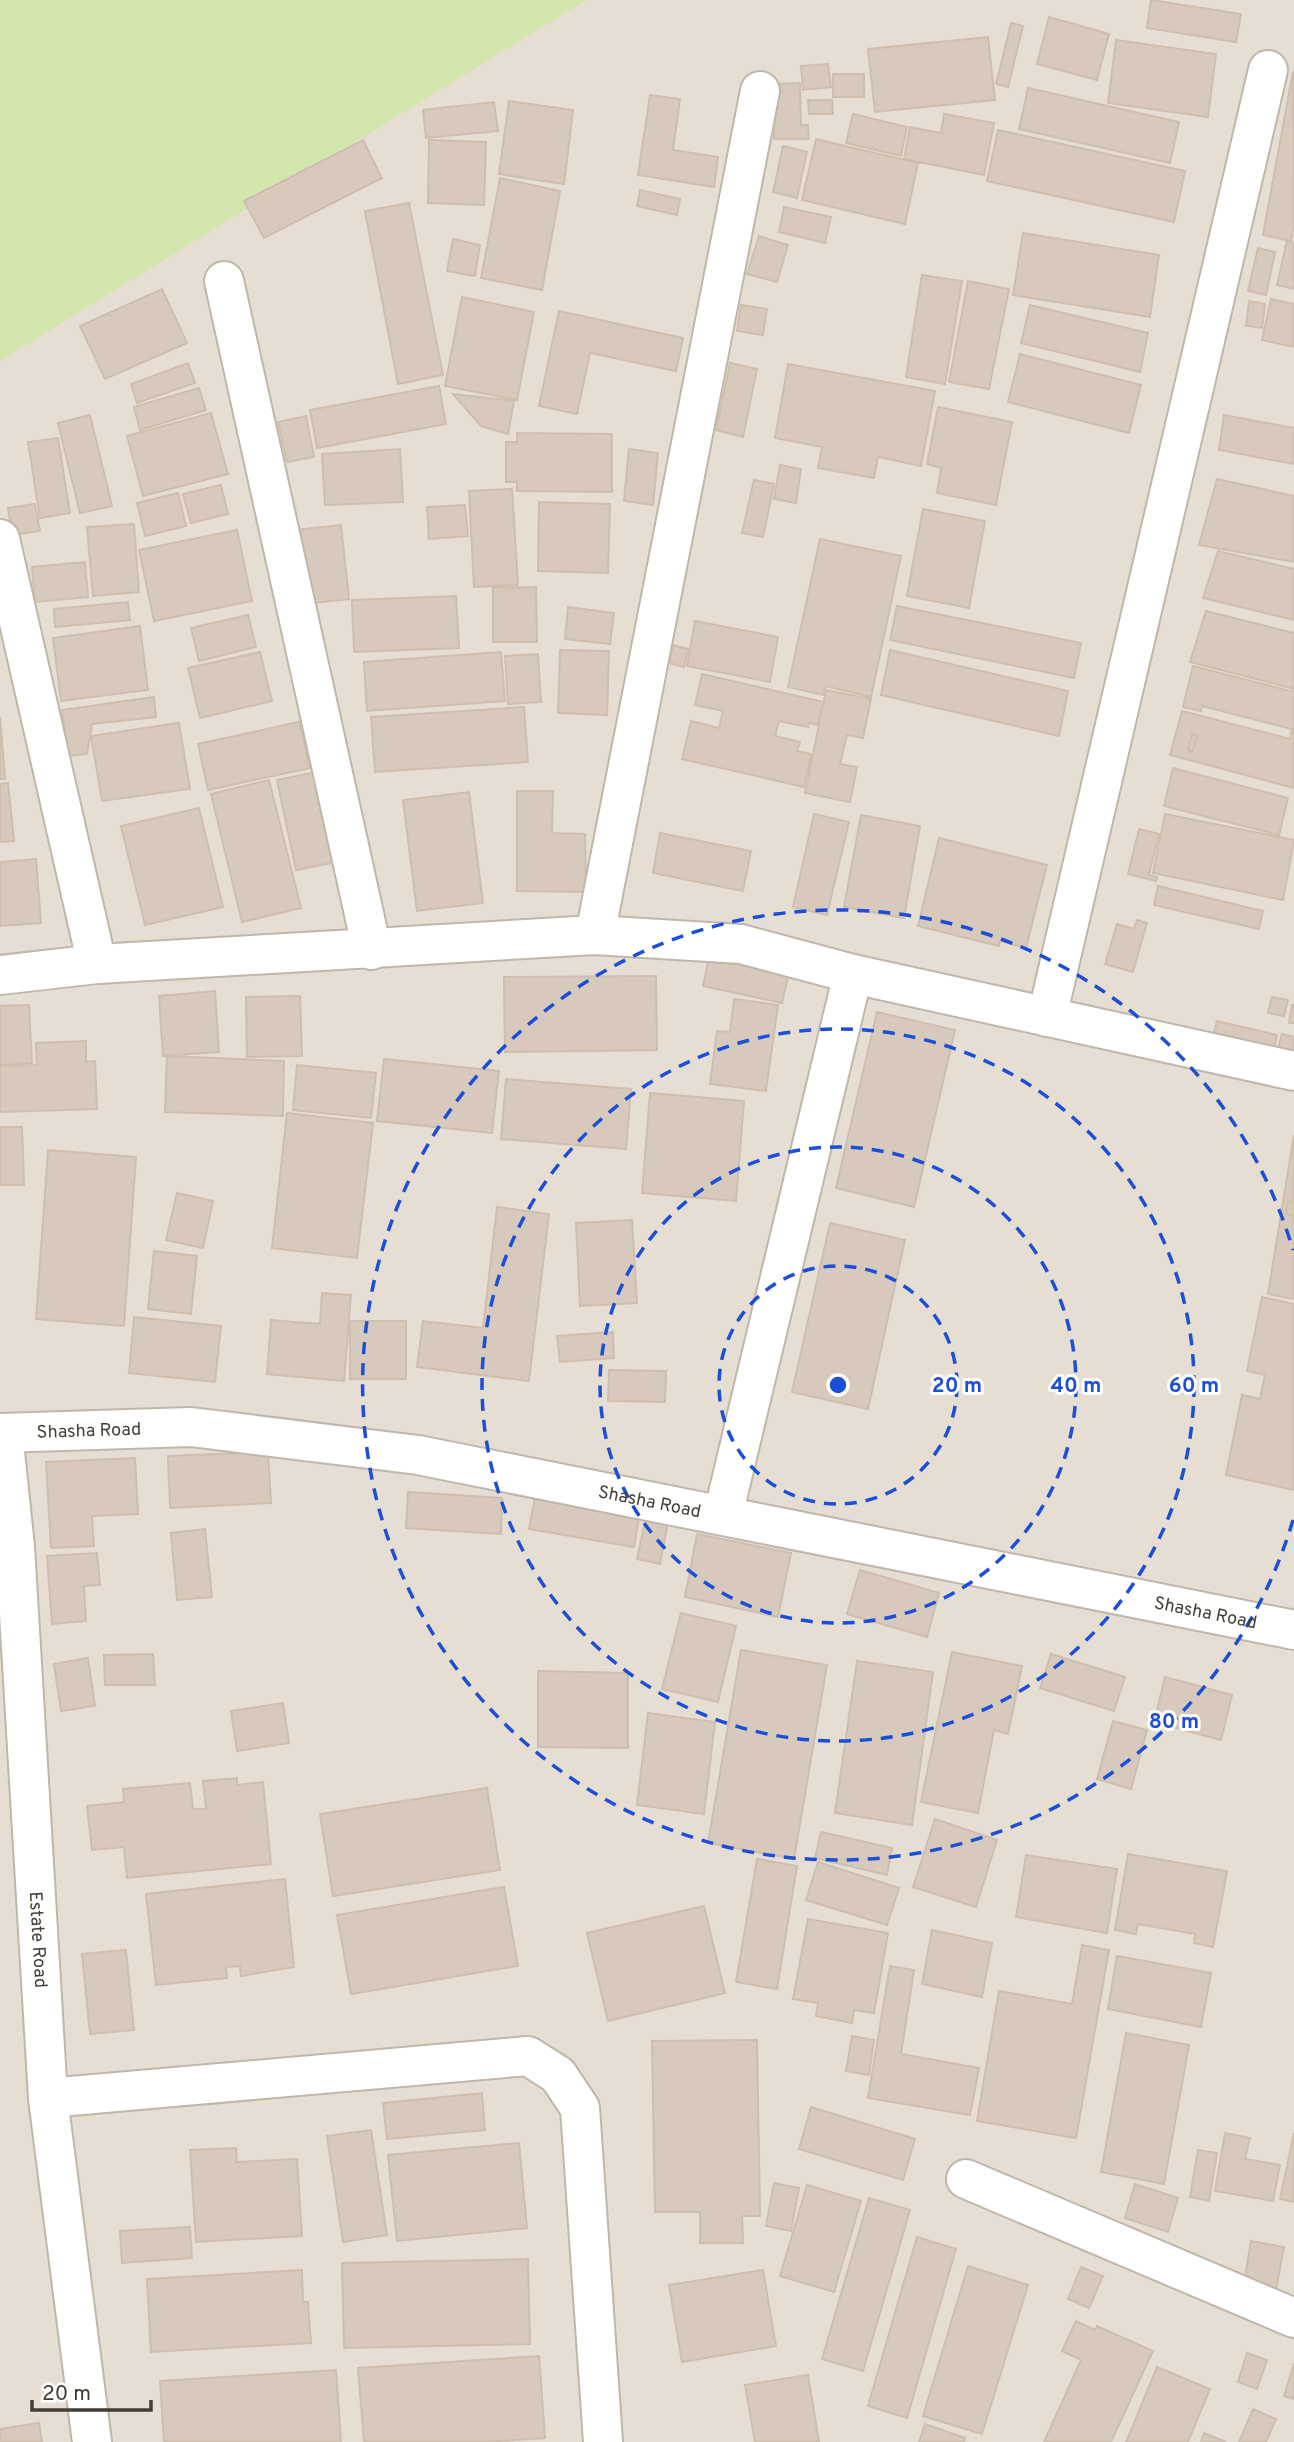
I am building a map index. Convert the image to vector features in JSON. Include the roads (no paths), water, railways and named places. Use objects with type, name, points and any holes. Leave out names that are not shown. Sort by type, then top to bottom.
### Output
[{"type":"street","points":[[1047,1017],[1268,70]]},
{"type":"street","points":[[594,935],[760,91]]},
{"type":"street","points":[[224,281],[372,950]]},
{"type":"street","points":[[0,539],[97,964]]},
{"type":"street","points":[[0,975],[97,964],[594,935],[741,944],[853,974],[1294,1070]]},
{"type":"street","points":[[723,1514],[853,974]]},
{"type":"street","name":"Shasha Road","points":[[2,1433],[191,1427],[418,1455],[1294,1630]]},
{"type":"street","name":"Estate Road","points":[[2,1433],[15,1547],[48,2098],[92,2442]]},
{"type":"street","points":[[48,2098],[528,2056],[558,2075],[580,2108],[603,2442]]},
{"type":"street","points":[[966,2179],[1294,2318]]}]
